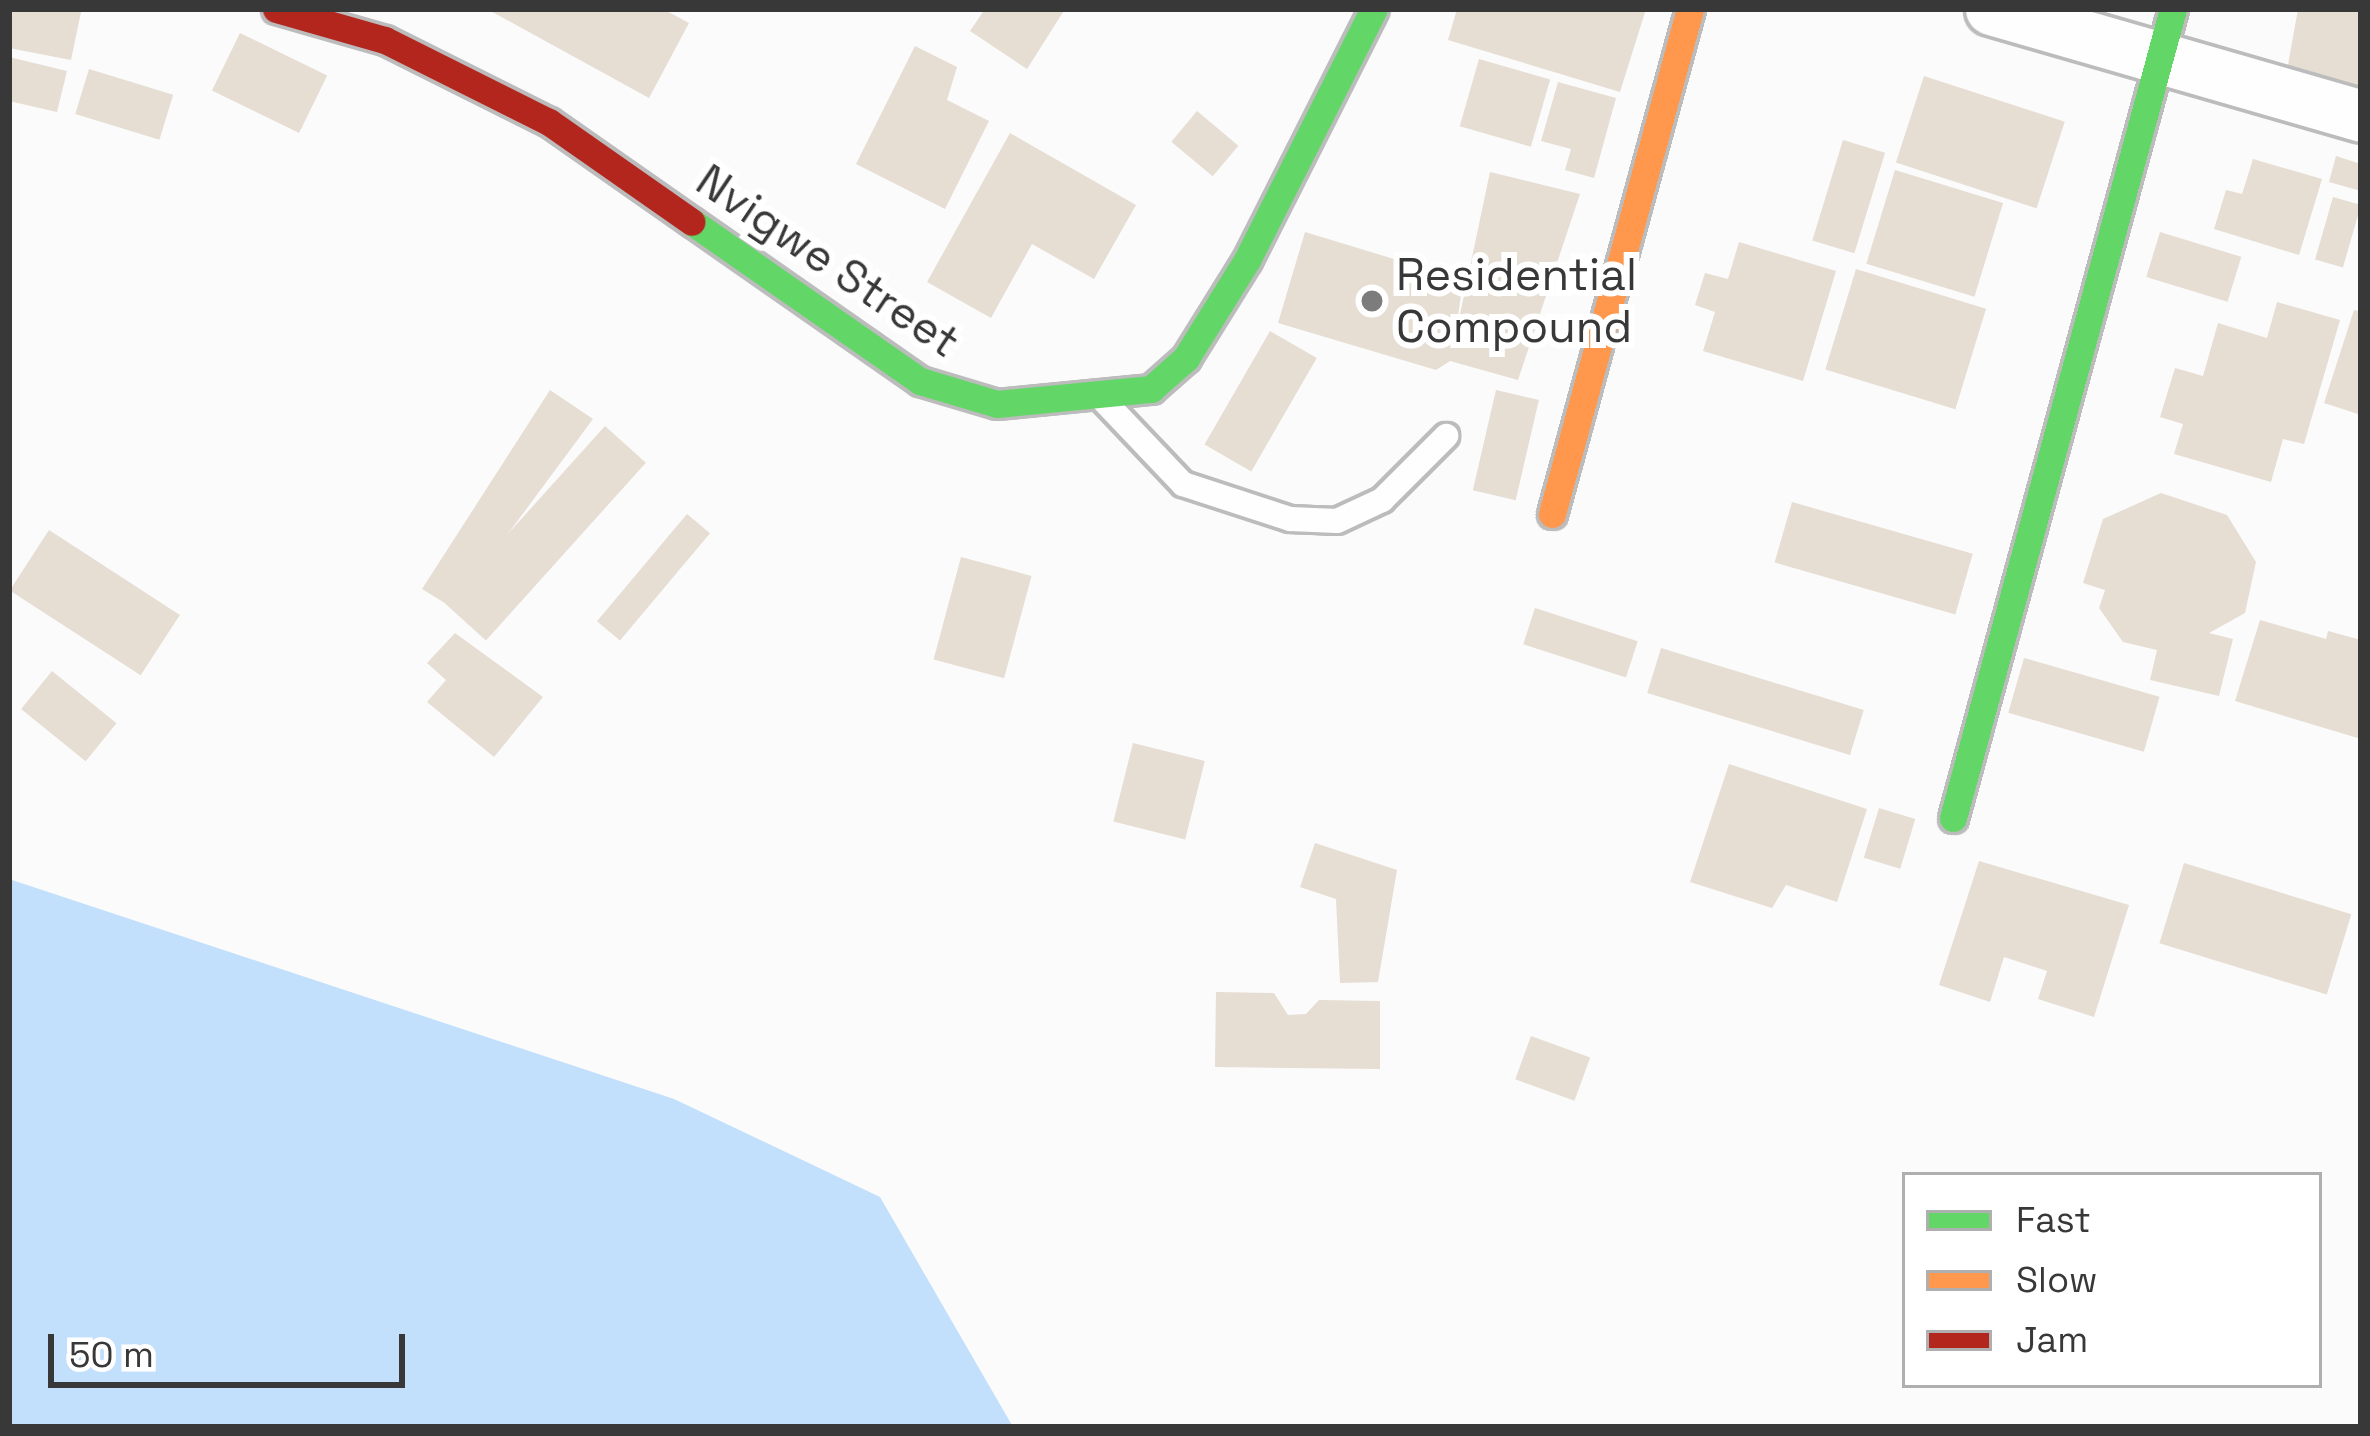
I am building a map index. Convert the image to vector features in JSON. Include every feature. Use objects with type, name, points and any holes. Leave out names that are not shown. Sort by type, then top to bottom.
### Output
[{"type":"street","name":"Nvigwe Street","points":[[276,9],[386,40],[549,122],[920,381],[997,404],[1102,398],[1151,389],[1186,358],[1247,260],[1374,9]]},
{"type":"street","points":[[1552,514],[1690,9]]},
{"type":"street","points":[[1991,9],[2165,31],[2361,116]]},
{"type":"street","points":[[1953,818],[2165,31]]},
{"type":"lane","points":[[1102,398],[1183,484],[1290,519],[1337,521],[1382,500],[1446,436]]},
{"type":"water","points":[[9,879],[674,1099],[880,1197],[1013,1427],[9,1427]]},
{"type":"building","points":[[9,9],[81,12],[71,60],[9,48]]},
{"type":"building","points":[[487,9],[663,9],[689,23],[649,98]]},
{"type":"building","points":[[985,9],[1065,9],[1027,69],[970,31]]},
{"type":"building","points":[[1457,9],[1646,9],[1620,92],[1448,40]]},
{"type":"building","points":[[2298,9],[2361,9],[2361,109],[2286,76]]},
{"type":"building","points":[[240,33],[327,76],[299,133],[212,91]]},
{"type":"building","points":[[915,46],[957,67],[947,100],[989,121],[945,209],[856,164]]},
{"type":"building","points":[[9,57],[67,71],[57,112],[9,101]]},
{"type":"building","points":[[1479,59],[1550,79],[1531,147],[1460,126]]},
{"type":"building","points":[[89,69],[173,95],[159,140],[75,114]]},
{"type":"building","points":[[1924,76],[2065,122],[2037,208],[1896,163]]},
{"type":"building","points":[[1558,82],[1616,98],[1594,178],[1565,170],[1571,149],[1541,141]]},
{"type":"building","points":[[1197,111],[1238,146],[1213,176],[1171,142]]},
{"type":"building","points":[[1010,133],[1136,205],[1094,279],[1032,244],[991,318],[927,282]]},
{"type":"building","points":[[1843,140],[1885,153],[1854,253],[1812,240]]},
{"type":"building","points":[[2336,156],[2361,164],[2361,191],[2329,182]]},
{"type":"building","points":[[2253,159],[2322,179],[2299,255],[2214,229],[2226,190],[2242,194]]},
{"type":"building","points":[[1895,170],[2003,203],[1974,297],[1866,264]]},
{"type":"building","points":[[1490,172],[1580,194],[1518,380],[1450,361],[1436,370],[1278,323],[1305,232],[1463,280],[1455,338]]},
{"type":"building","points":[[2333,197],[2361,205],[2343,267],[2315,259]]},
{"type":"building","points":[[2160,232],[2241,257],[2228,302],[2146,277]]},
{"type":"building","points":[[1739,242],[1836,271],[1803,381],[1703,351],[1715,312],[1695,305],[1705,273],[1728,279]]},
{"type":"building","points":[[1856,269],[1986,309],[1955,409],[1825,369]]},
{"type":"building","points":[[2277,302],[2340,320],[2304,444],[2283,439],[2271,482],[2174,454],[2183,424],[2160,417],[2175,368],[2203,376],[2218,323],[2267,338]]},
{"type":"building","points":[[2354,310],[2361,312],[2361,415],[2324,403]]},
{"type":"building","points":[[1270,331],[1317,358],[1251,471],[1204,444]]},
{"type":"building","points":[[550,390],[593,419],[453,608],[422,589]]},
{"type":"building","points":[[1496,390],[1539,400],[1516,500],[1473,490]]},
{"type":"building","points":[[605,426],[646,463],[486,640],[445,604]]},
{"type":"building","points":[[2161,493],[2227,515],[2256,562],[2245,613],[2209,633],[2233,639],[2219,696],[2150,680],[2157,650],[2123,642],[2099,608],[2105,590],[2083,583],[2103,519]]},
{"type":"building","points":[[1792,502],[1973,554],[1955,614],[1775,563]]},
{"type":"building","points":[[687,514],[710,533],[620,641],[597,621]]},
{"type":"building","points":[[49,530],[180,615],[141,675],[10,590]]},
{"type":"building","points":[[961,557],[1032,576],[1004,678],[934,659]]},
{"type":"building","points":[[1535,608],[1638,641],[1626,678],[1523,644]]},
{"type":"building","points":[[2260,620],[2326,639],[2328,631],[2361,640],[2361,739],[2235,701]]},
{"type":"building","points":[[455,633],[543,697],[494,757],[427,702],[446,680],[427,663]]},
{"type":"building","points":[[1661,648],[1864,710],[1850,755],[1647,693]]},
{"type":"building","points":[[2024,658],[2160,697],[2144,752],[2008,713]]},
{"type":"building","points":[[52,671],[117,723],[86,761],[21,709]]},
{"type":"building","points":[[1133,743],[1205,761],[1185,839],[1113,822]]},
{"type":"building","points":[[1729,764],[1867,809],[1837,902],[1786,885],[1772,908],[1690,882]]},
{"type":"building","points":[[1879,808],[1915,819],[1900,869],[1864,858]]},
{"type":"building","points":[[1315,843],[1397,870],[1378,982],[1340,983],[1336,899],[1300,887]]},
{"type":"building","points":[[1979,861],[2129,905],[2094,1017],[2038,999],[2047,971],[2004,957],[1990,1002],[1939,985]]},
{"type":"building","points":[[2184,863],[2351,914],[2327,994],[2159,943]]},
{"type":"building","points":[[1216,992],[1274,993],[1288,1015],[1306,1014],[1319,1000],[1380,1001],[1380,1069],[1215,1067]]},
{"type":"building","points":[[1531,1036],[1590,1058],[1574,1101],[1515,1079]]},
{"type":"traffic: fast","points":[[692,222],[920,381],[997,404],[1151,389],[1186,358],[1247,260],[1374,9]]},
{"type":"traffic: fast","points":[[1953,818],[2173,9]]},
{"type":"traffic: slow","points":[[1552,514],[1690,9]]},
{"type":"traffic: jam","points":[[276,9],[385,40],[549,122],[692,222]]},
{"type":"place","name":"Residential Compound","points":[[1372,301]]}]
